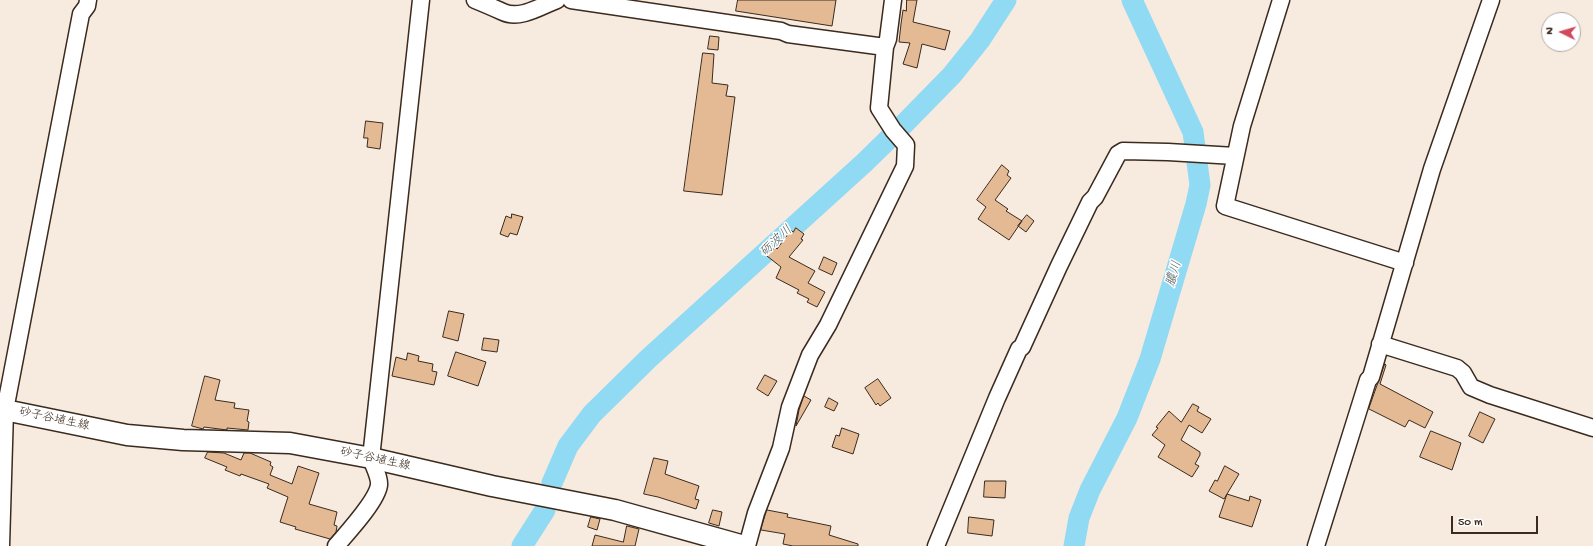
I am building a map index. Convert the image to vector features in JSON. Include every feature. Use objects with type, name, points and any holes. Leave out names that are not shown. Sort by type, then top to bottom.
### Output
[{"type":"main road","name":"砂子谷埴生線","points":[[3,410],[127,435],[183,440],[290,443],[371,458],[492,486],[615,510],[744,546]]},
{"type":"street","points":[[1,546],[3,410],[81,14],[87,6],[88,0]]},
{"type":"street","points":[[336,546],[363,515],[378,490],[380,483],[371,458],[421,0]]},
{"type":"street","points":[[475,0],[503,12],[515,14],[525,13],[557,0]]},
{"type":"street","points":[[571,0],[781,31],[788,34],[885,47]]},
{"type":"street","points":[[747,546],[756,514],[780,448],[790,407],[810,355],[828,325],[905,166],[906,145],[893,130],[879,108],[885,47],[888,39],[894,0]]},
{"type":"street","points":[[1281,0],[1233,156],[1225,206],[1405,263]]},
{"type":"street","points":[[1316,546],[1405,263],[1432,169],[1491,0]]},
{"type":"street","points":[[936,546],[1018,350],[1022,346],[1090,202],[1095,198],[1118,154],[1123,151],[1233,156]]},
{"type":"street","points":[[1380,344],[1457,368],[1463,373],[1471,387],[1490,395],[1593,428]]},
{"type":"building","points":[[738,0],[836,0],[832,26],[736,11]]},
{"type":"building","points":[[907,0],[917,0],[913,22],[950,31],[945,50],[922,44],[917,68],[903,64],[910,43],[899,42],[903,10],[906,11]]},
{"type":"building","points":[[710,36],[719,37],[718,50],[708,49]]},
{"type":"building","points":[[703,53],[714,54],[712,83],[728,85],[726,96],[735,97],[722,195],[684,191]]},
{"type":"building","points":[[366,121],[383,123],[380,149],[367,147],[368,138],[364,138]]},
{"type":"building","points":[[1002,165],[1009,171],[1007,175],[1011,178],[995,200],[1008,209],[1006,211],[1022,221],[1009,240],[978,219],[986,207],[977,200]]},
{"type":"building","points":[[512,214],[523,217],[517,235],[510,233],[508,237],[500,234],[506,216],[511,218]]},
{"type":"building","points":[[1027,215],[1034,221],[1026,232],[1018,226]]},
{"type":"building","points":[[796,228],[804,234],[801,239],[803,240],[789,257],[815,271],[808,283],[825,292],[817,307],[807,302],[809,299],[797,293],[799,290],[776,278],[781,267],[767,256],[775,247],[777,249],[791,230],[793,232]]},
{"type":"building","points":[[824,257],[837,263],[832,275],[819,269]]},
{"type":"building","points":[[449,311],[464,314],[458,341],[443,337]]},
{"type":"building","points":[[484,338],[499,340],[497,352],[482,350]]},
{"type":"building","points":[[456,352],[486,362],[478,386],[448,376]]},
{"type":"building","points":[[408,353],[419,356],[418,361],[433,364],[432,371],[437,372],[434,385],[392,376],[396,357],[406,360]]},
{"type":"building","points":[[1385,364],[1386,365],[1380,384],[1433,412],[1425,428],[1409,420],[1405,427],[1369,409]]},
{"type":"building","points":[[765,375],[777,381],[768,396],[757,389]]},
{"type":"building","points":[[205,376],[220,380],[215,400],[235,403],[234,408],[249,410],[247,421],[249,422],[248,430],[227,428],[227,430],[204,427],[203,429],[192,426]]},
{"type":"building","points":[[878,379],[891,398],[880,406],[878,403],[876,405],[865,388]]},
{"type":"building","points":[[804,396],[811,400],[796,426],[799,410]]},
{"type":"building","points":[[829,398],[838,403],[834,411],[825,407]]},
{"type":"building","points":[[1193,404],[1199,407],[1197,411],[1211,419],[1202,433],[1189,425],[1181,440],[1200,452],[1195,464],[1199,466],[1192,477],[1158,457],[1165,445],[1152,435],[1158,428],[1156,427],[1169,411],[1181,422]]},
{"type":"building","points":[[1480,412],[1495,419],[1483,443],[1469,436]]},
{"type":"building","points":[[842,428],[859,434],[853,454],[832,447],[836,435],[839,436]]},
{"type":"building","points":[[1431,431],[1461,443],[1452,470],[1420,457]]},
{"type":"building","points":[[208,452],[224,453],[241,460],[244,453],[250,453],[271,462],[270,465],[273,467],[270,475],[292,484],[298,466],[319,473],[309,504],[337,512],[334,525],[337,526],[336,532],[330,539],[295,529],[296,527],[280,522],[288,497],[267,488],[269,484],[225,470],[227,467],[205,458]]},
{"type":"building","points":[[654,458],[668,461],[665,474],[699,486],[695,499],[699,500],[696,509],[644,494]]},
{"type":"building","points":[[1225,466],[1239,474],[1224,499],[1209,491],[1215,480],[1217,481]]},
{"type":"building","points":[[985,481],[1006,481],[1005,498],[984,497]]},
{"type":"building","points":[[1227,494],[1249,501],[1250,496],[1261,500],[1252,527],[1219,517]]},
{"type":"building","points":[[713,510],[722,512],[719,526],[709,523]]},
{"type":"building","points":[[767,510],[788,514],[787,517],[831,526],[829,535],[858,544],[858,546],[793,546],[783,544],[785,534],[761,530]]},
{"type":"building","points":[[591,517],[600,519],[597,530],[588,527]]},
{"type":"building","points":[[969,517],[994,520],[992,536],[968,533]]},
{"type":"building","points":[[627,526],[639,529],[635,546],[592,546],[595,535],[623,542]]},
{"type":"waterway","name":"砺波川","points":[[552,483],[568,446],[592,414],[649,358],[864,163],[905,123],[952,75],[980,40],[1006,0]]},
{"type":"waterway","name":"膿川","points":[[1074,546],[1079,518],[1090,490],[1127,418],[1150,359],[1196,204],[1200,185],[1193,132],[1132,0]]},
{"type":"waterway","name":"砺波川","points":[[522,546],[545,510]]}]
